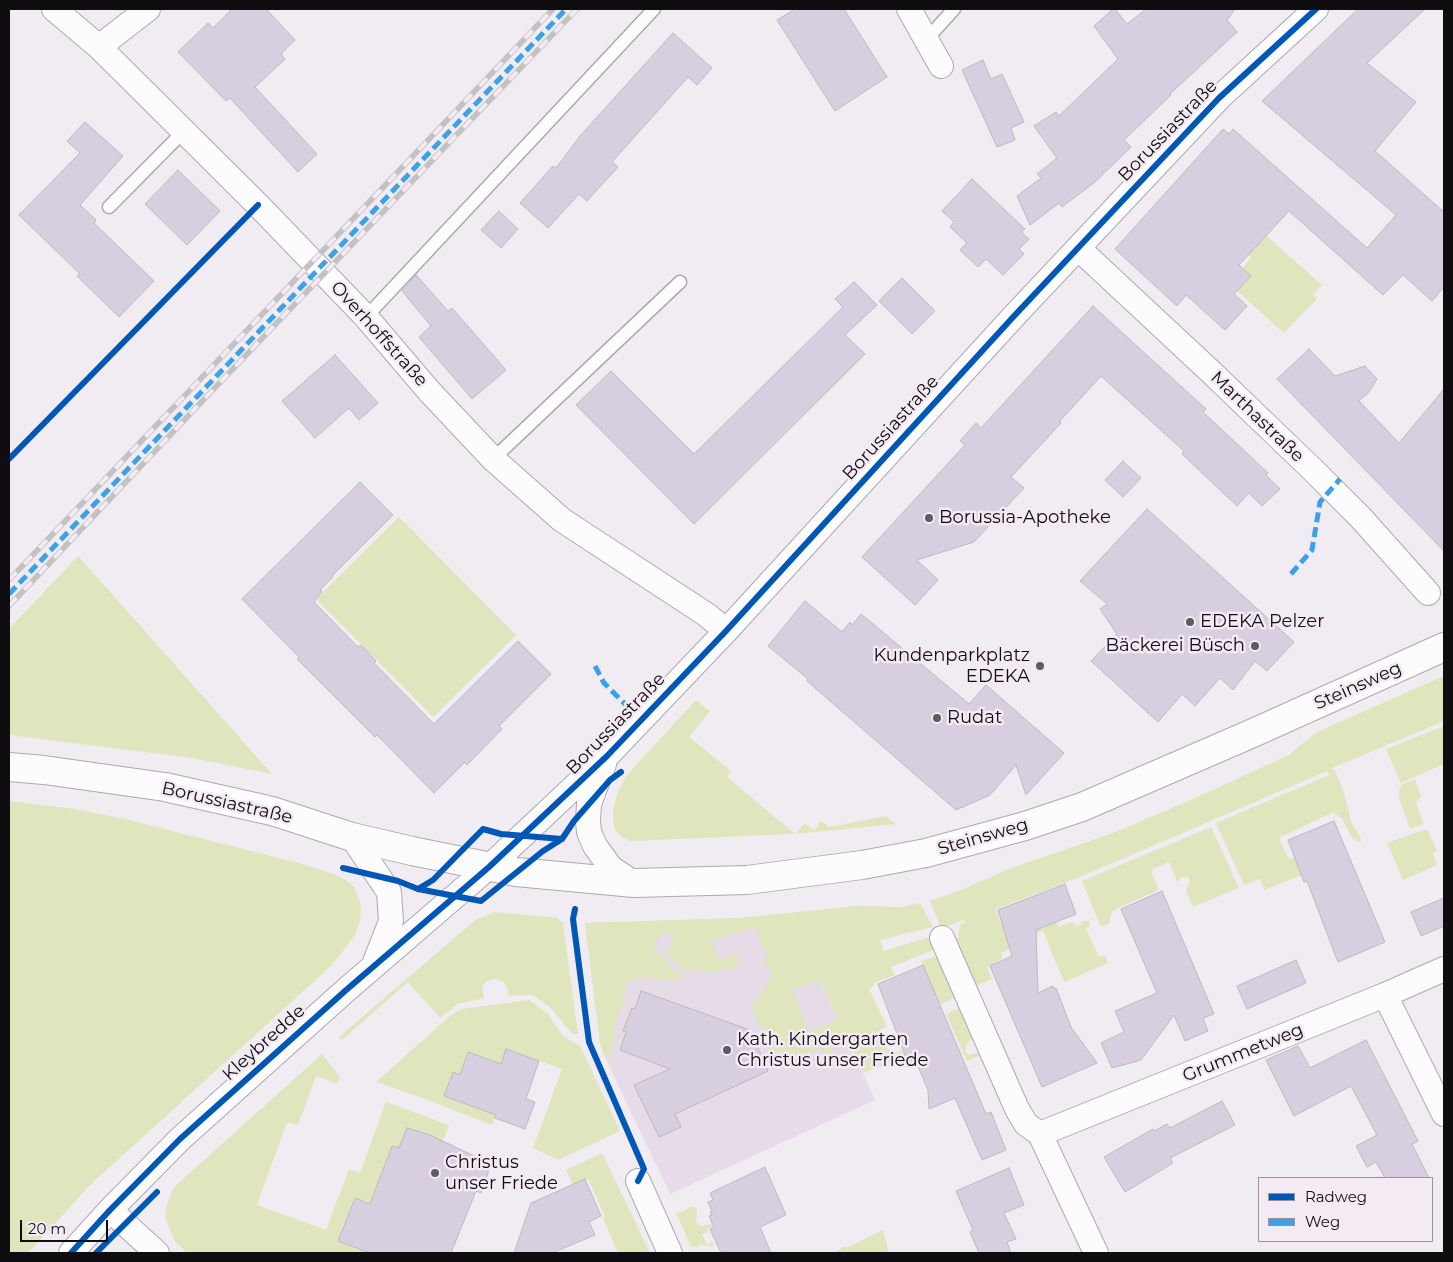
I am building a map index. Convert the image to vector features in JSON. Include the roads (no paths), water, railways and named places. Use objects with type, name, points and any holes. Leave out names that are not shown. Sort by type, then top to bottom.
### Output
[{"type":"main road","name":"Steinsweg","points":[[489,867],[516,872],[634,883],[747,880],[812,873],[926,853],[1025,826],[1082,807],[1444,647]]},
{"type":"main road","name":"Borussiastraße","points":[[9,767],[101,777],[165,787],[272,811],[352,836],[489,867]]},
{"type":"street","name":"Overhoffstraße","points":[[54,9],[98,47],[184,131],[366,317],[429,391],[493,459],[562,520],[707,615],[726,631]]},
{"type":"street","points":[[98,47],[148,9]]},
{"type":"street","points":[[909,9],[941,66]]},
{"type":"street","name":"Borussiastraße","points":[[489,867],[607,756],[726,631],[1015,315],[1219,98],[1316,9]]},
{"type":"street","name":"Marthastraße","points":[[1078,248],[1313,470],[1361,518],[1428,593]]},
{"type":"street","name":"Borussiastraße","points":[[607,756],[589,804],[589,832],[595,846],[611,868],[634,883]]},
{"type":"street","name":"Kleybredde","points":[[352,836],[389,892],[391,922],[373,967]]},
{"type":"street","name":"Kleybredde","points":[[71,1253],[110,1210],[180,1139],[373,967],[489,867]]},
{"type":"street","points":[[942,938],[1017,1109],[1026,1124],[1040,1134],[1096,1253]]},
{"type":"street","name":"Grummetweg","points":[[1040,1134],[1385,995],[1444,969]]},
{"type":"street","points":[[1385,995],[1444,1114]]},
{"type":"street","points":[[638,1181],[670,1253]]},
{"type":"street","points":[[110,1210],[157,1253]]},
{"type":"lane","points":[[366,317],[654,9]]},
{"type":"lane","points":[[926,40],[954,9]]},
{"type":"lane","points":[[109,207],[184,131]]},
{"type":"lane","points":[[493,459],[680,282]]},
{"type":"railway","points":[[9,580],[553,9]]},
{"type":"railway","points":[[9,606],[577,9]]},
{"type":"place","name":"Borussia-Apotheke","points":[[929,518]]},
{"type":"place","name":"EDEKA Pelzer","points":[[1190,622]]},
{"type":"place","name":"Bäckerei Büsch","points":[[1255,646]]},
{"type":"place","name":"Kundenparkplatz EDEKA","points":[[1040,666]]},
{"type":"place","name":"Rudat","points":[[937,718]]},
{"type":"place","name":"Kath. Kindergarten Christus unser Friede","points":[[727,1050]]},
{"type":"place","name":"Christus unser Friede","points":[[435,1173]]}]
